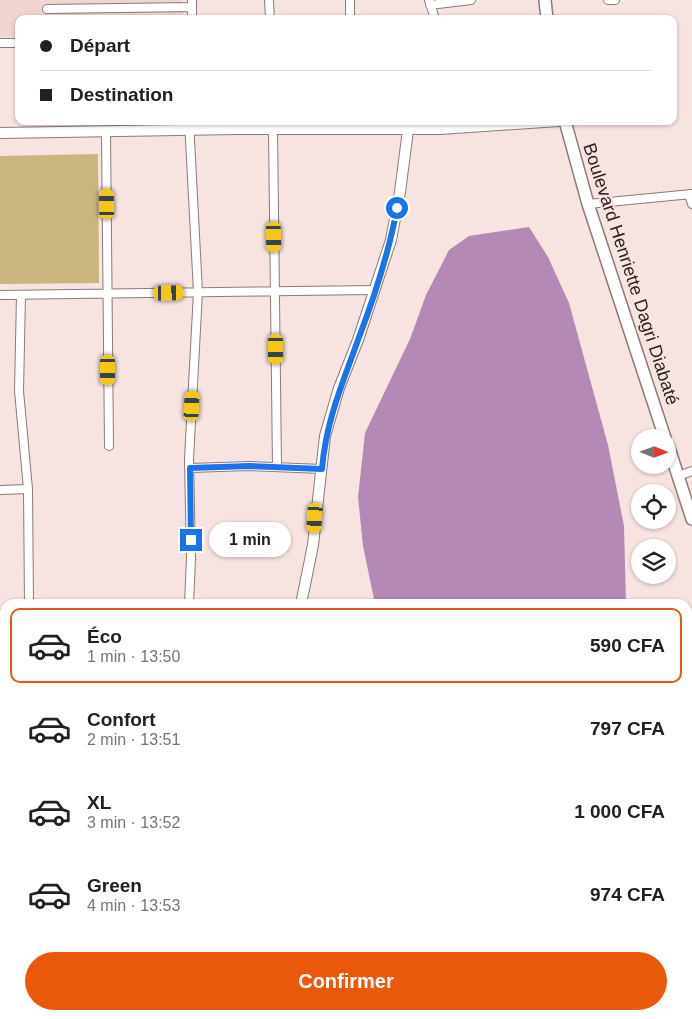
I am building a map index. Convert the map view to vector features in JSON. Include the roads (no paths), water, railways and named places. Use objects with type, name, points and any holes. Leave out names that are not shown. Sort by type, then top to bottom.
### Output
[{"type":"main road","points":[[545,0],[547,15]]},
{"type":"main road","name":"Boulevard Henriette Dagri Diabaté","points":[[566,125],[588,204],[662,429]]},
{"type":"main road","points":[[676,470],[692,519]]},
{"type":"street","points":[[269,0],[270,15]]},
{"type":"street","points":[[350,0],[350,15]]},
{"type":"street","points":[[434,15],[430,3],[471,0]]},
{"type":"street","points":[[608,0],[615,0]]},
{"type":"street","points":[[47,9],[192,4]]},
{"type":"street","points":[[0,43],[15,43]]},
{"type":"street","points":[[0,133],[106,132],[188,125],[273,129],[347,125],[408,130],[460,125]]},
{"type":"street","points":[[188,125],[198,292],[190,468],[190,599]]},
{"type":"street","points":[[273,129],[277,467]]},
{"type":"street","points":[[301,599],[313,545],[316,504],[325,436],[339,388],[358,340],[391,240],[400,192],[408,130]]},
{"type":"street","points":[[106,132],[109,446]]},
{"type":"street","points":[[588,204],[690,194],[692,204]]},
{"type":"street","points":[[0,295],[375,290]]},
{"type":"street","points":[[21,295],[19,391],[28,489],[28,599]]},
{"type":"street","points":[[190,468],[277,467],[322,469]]},
{"type":"street","points":[[678,476],[692,472]]},
{"type":"street","points":[[0,490],[28,489]]}]
